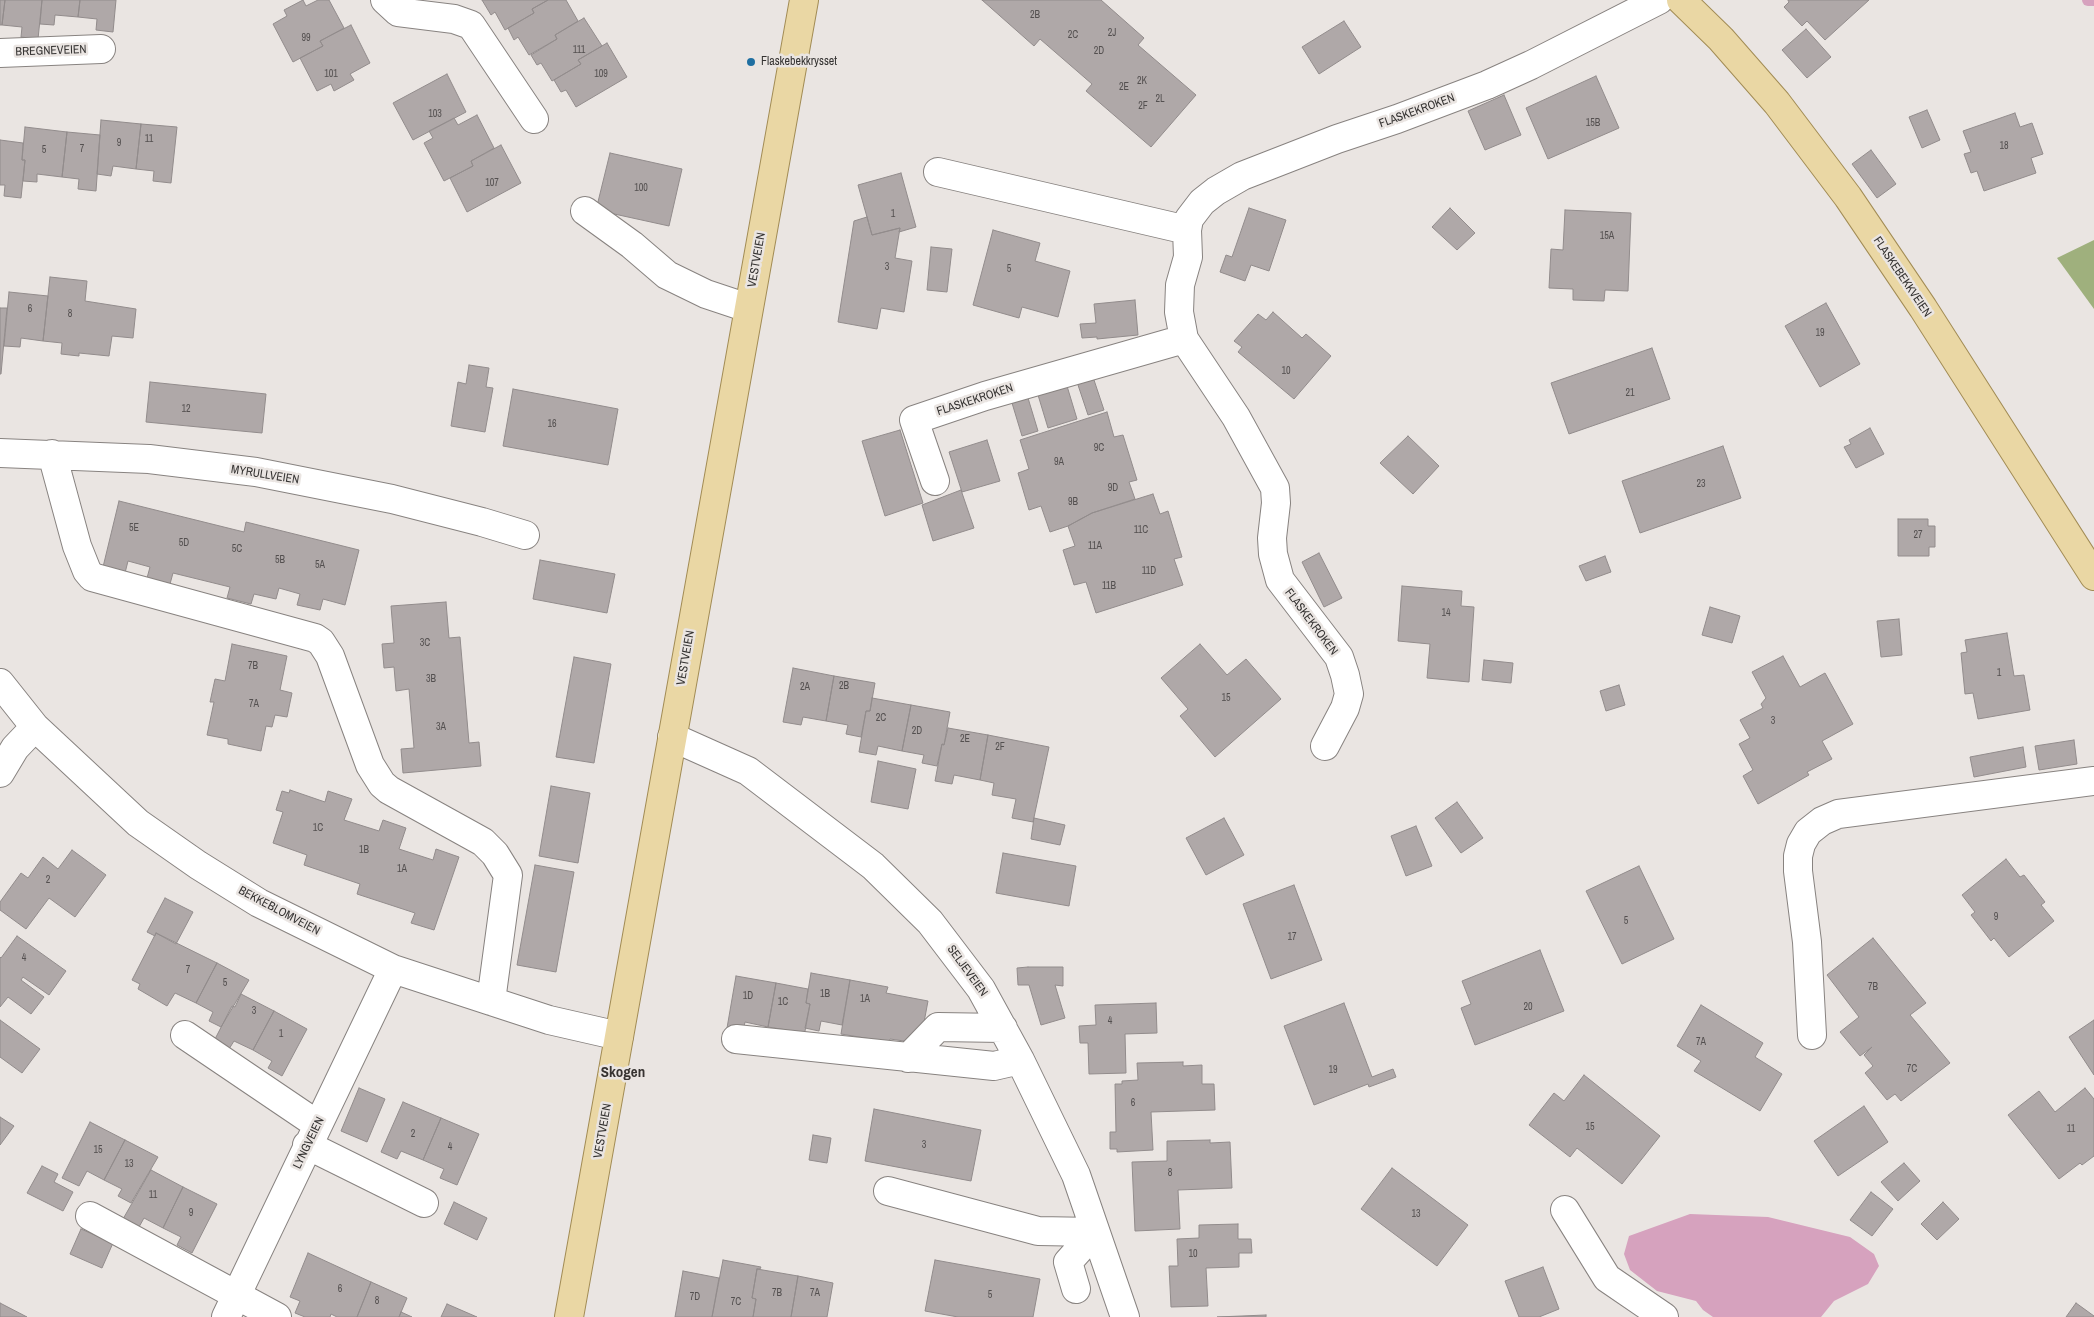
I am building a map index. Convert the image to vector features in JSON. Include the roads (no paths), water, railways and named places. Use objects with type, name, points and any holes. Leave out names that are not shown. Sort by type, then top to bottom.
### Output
[{"type":"main road","name":"VESTVEIEN","points":[[569,1317],[804,0]]},
{"type":"main road","name":"FLASKEBEKKVEIEN","points":[[1681,0],[1720,39],[1777,103],[1848,198],[1923,308],[2094,576]]},
{"type":"street","points":[[385,0],[398,12],[454,18],[471,25],[534,119]]},
{"type":"street","name":"FLASKEKROKEN","points":[[1325,746],[1345,708],[1350,694],[1339,657],[1280,580],[1273,554],[1272,538],[1276,503],[1275,488],[1236,417],[1184,338],[1179,312],[1180,285],[1188,257],[1187,230],[1189,219],[1202,202],[1216,191],[1242,176],[1337,139],[1398,119],[1487,85],[1531,66],[1659,0]]},
{"type":"street","name":"BREGNEVEIEN","points":[[0,53],[101,49]]},
{"type":"street","points":[[938,172],[1187,230]]},
{"type":"street","points":[[585,210],[632,245],[667,276],[706,294],[748,308]]},
{"type":"street","name":"FLASKEKROKEN","points":[[935,481],[914,420],[984,396],[1184,338]]},
{"type":"street","name":"MYRULLVEIEN","points":[[0,453],[149,459],[256,472],[392,499],[482,522],[525,536]]},
{"type":"street","points":[[52,454],[77,546],[87,571],[92,578],[315,638],[321,642],[330,656],[370,765],[382,784],[389,790],[483,842],[495,854],[508,875],[491,1001]]},
{"type":"street","name":"BEKKEBLOMVEIEN","points":[[0,683],[35,727],[138,823],[198,865],[259,903],[393,969],[549,1020],[619,1036]]},
{"type":"street","points":[[0,772],[15,748],[35,727]]},
{"type":"street","name":"SELJEVEIEN","points":[[672,737],[748,771],[873,866],[930,922],[981,989],[1020,1060],[1076,1175],[1126,1317]]},
{"type":"street","points":[[1812,1035],[1807,942],[1798,871],[1801,844],[1808,832],[1822,821],[1838,814],[2094,782]]},
{"type":"street","name":"LYNGVEIEN","points":[[232,1306],[393,969]]},
{"type":"street","points":[[908,1058],[938,1027],[1003,1028]]},
{"type":"street","points":[[185,1035],[313,1135],[424,1203]]},
{"type":"street","points":[[736,1038],[994,1066],[1020,1060]]},
{"type":"street","points":[[888,1192],[1038,1231],[1096,1232]]},
{"type":"street","points":[[1565,1210],[1607,1278],[1664,1317]]},
{"type":"street","points":[[90,1216],[232,1306],[277,1317]]},
{"type":"street","points":[[1076,1289],[1068,1262],[1096,1232]]},
{"type":"waterway","points":[[2088,0],[2094,0]]},
{"type":"place","name":"Flaskebekkrysset","points":[[751,62]]},
{"type":"district","name":"Skogen","points":[[623,1073]]}]
